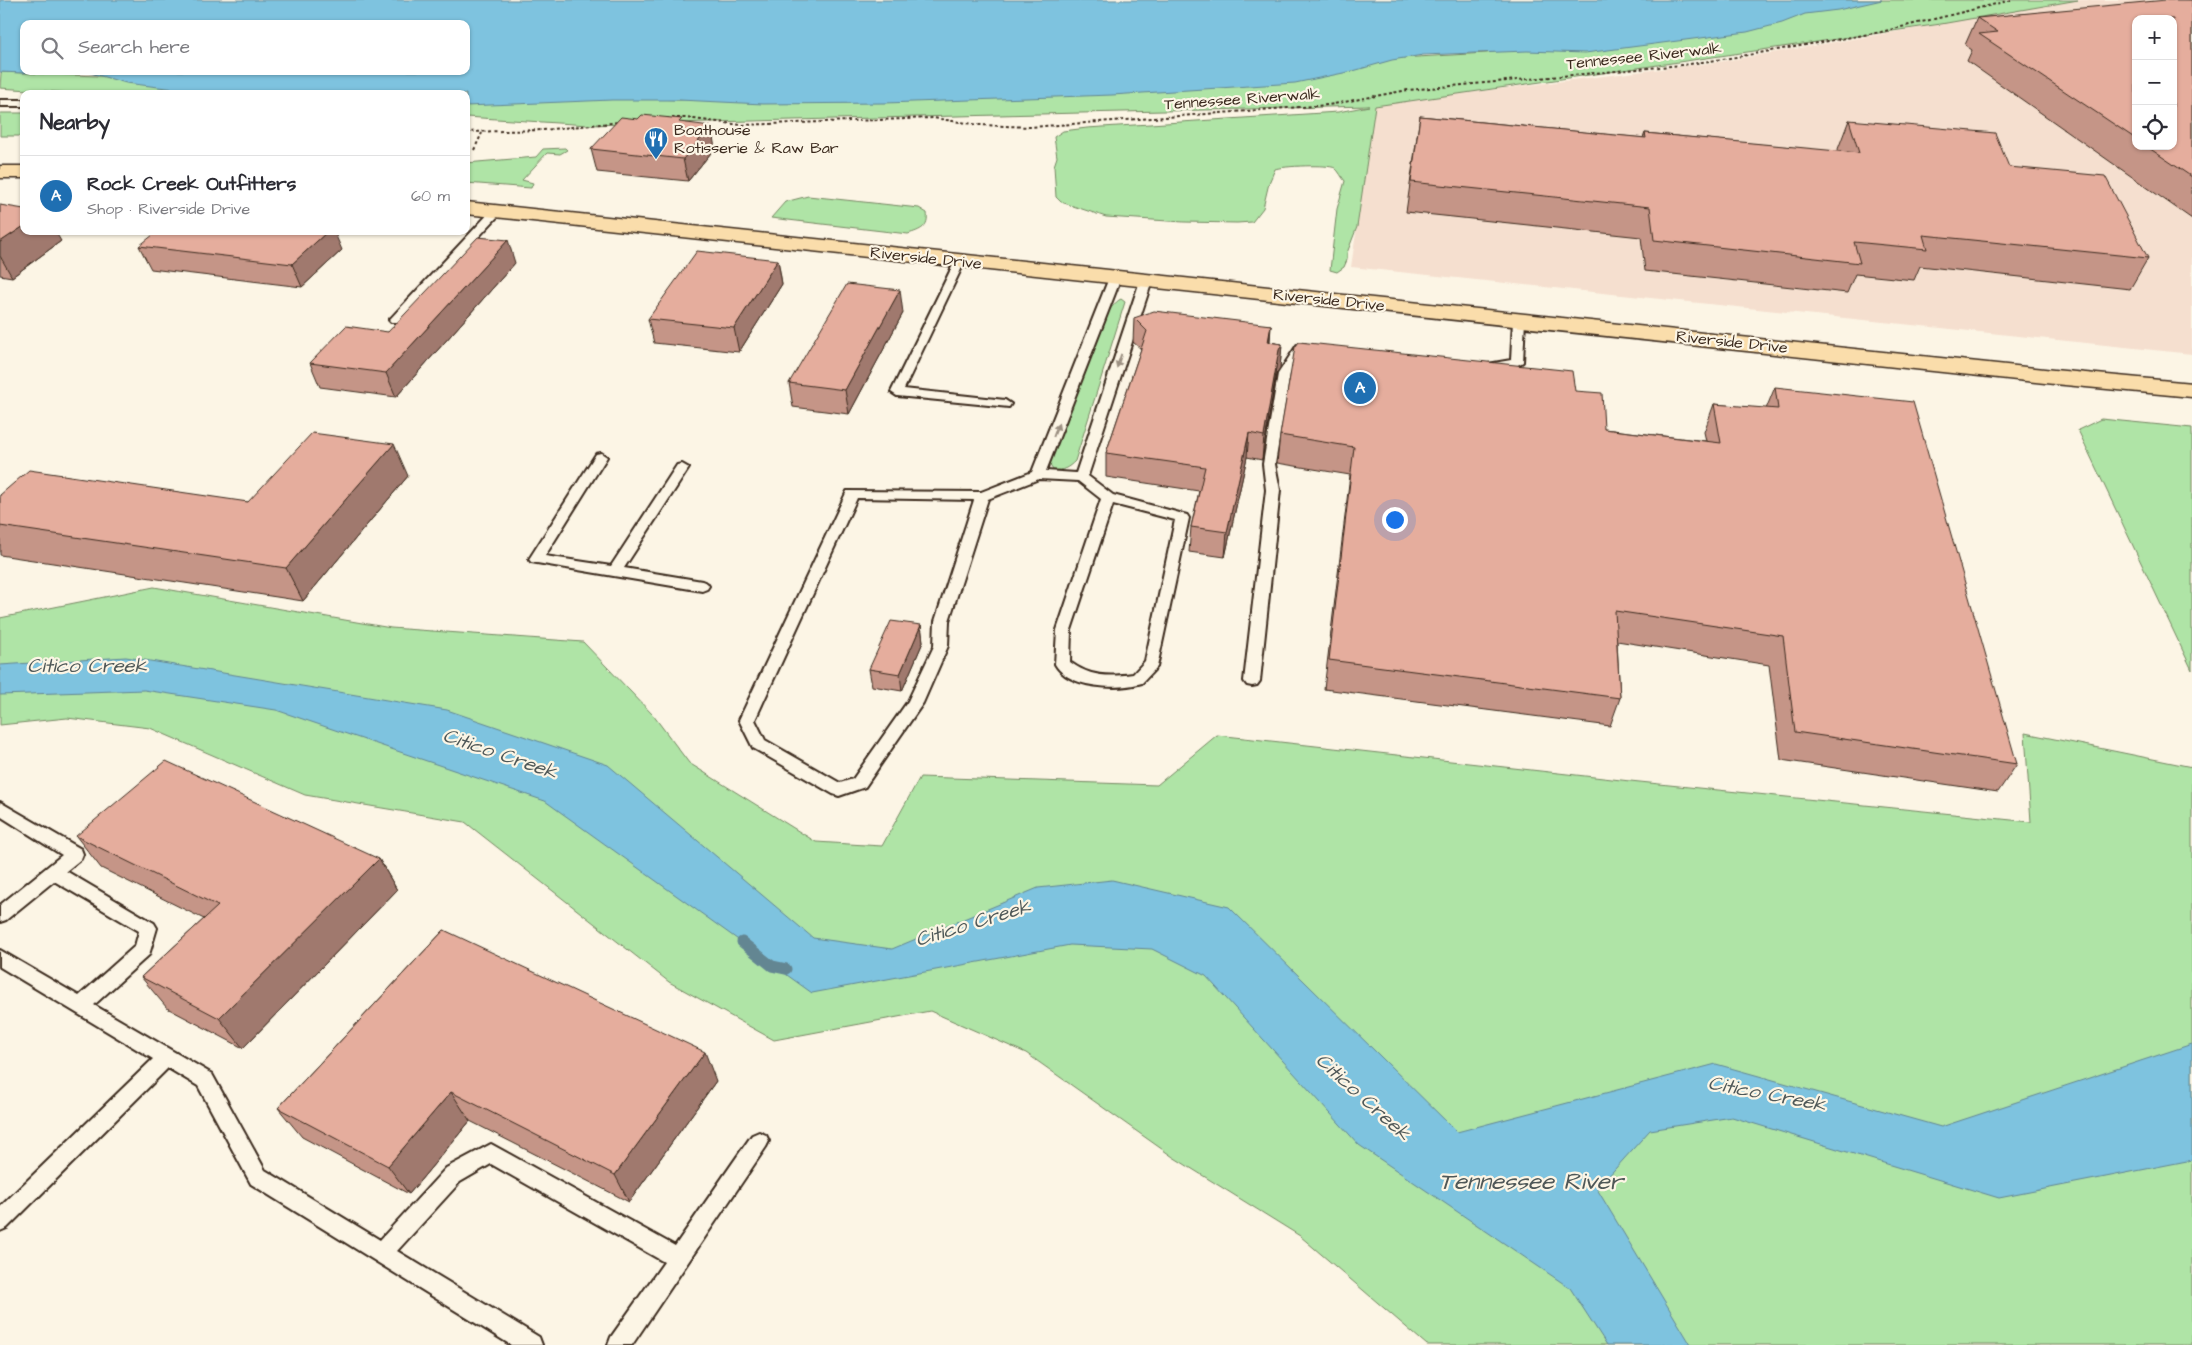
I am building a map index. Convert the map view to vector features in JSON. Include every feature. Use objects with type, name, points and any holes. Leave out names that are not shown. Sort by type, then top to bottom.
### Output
[{"type":"main road","points":[[0,172],[20,172]]},
{"type":"main road","name":"Riverside Drive","points":[[470,209],[2054,377],[2192,390]]},
{"type":"lane","points":[[0,103],[20,103]]},
{"type":"lane","points":[[396,320],[496,212]]},
{"type":"lane","points":[[960,261],[897,392],[1005,404]]},
{"type":"lane","points":[[1038,475],[1115,278]]},
{"type":"lane","points":[[1081,477],[1139,315],[1146,281]]},
{"type":"lane","points":[[1476,364],[1494,367],[1509,366],[1517,362],[1519,320]]},
{"type":"lane","points":[[1252,681],[1273,490],[1269,464],[1284,374],[1301,348],[1319,348]]},
{"type":"lane","points":[[601,457],[536,559],[702,586]]},
{"type":"lane","points":[[615,572],[682,468]]},
{"type":"lane","points":[[982,496],[942,621],[941,646],[915,703],[860,783],[838,790],[759,744],[747,720],[852,494],[982,496],[1038,475],[1081,477],[1108,498],[1182,518],[1152,663],[1138,679],[1102,683],[1076,676],[1062,664],[1064,630],[1108,498]]},
{"type":"lane","points":[[0,808],[75,854],[0,915]]},
{"type":"lane","points":[[53,872],[148,928],[143,950],[80,1006]]},
{"type":"lane","points":[[0,958],[205,1080],[258,1177],[532,1345]]},
{"type":"lane","points":[[0,1221],[168,1058]]},
{"type":"lane","points":[[619,1345],[759,1142]]},
{"type":"lane","points":[[382,1253],[452,1176],[491,1153],[678,1259]]},
{"type":"path","name":"Tennessee Riverwalk","points":[[658,118],[686,118],[741,125],[933,118],[980,125],[1030,127],[1328,105],[1408,90],[1683,65],[1736,58],[1881,32],[2012,0]]},
{"type":"path","points":[[470,132],[552,129],[622,121]]},
{"type":"path","points":[[474,150],[482,132]]},
{"type":"shaded area","points":[[2043,0],[2192,0],[2192,354],[1351,267],[1375,104],[1718,62],[1941,24]]},
{"type":"green space","points":[[1845,0],[2078,0],[1941,24],[1375,106],[1357,227],[1344,267],[1337,272],[1330,270],[1337,209],[1345,181],[1335,168],[1305,166],[1275,169],[1269,183],[1263,208],[1252,222],[1184,222],[1106,217],[1061,202],[1056,197],[1054,166],[1057,157],[1054,137],[1063,131],[1087,128],[1338,112],[1369,106],[588,125],[470,117],[470,91],[679,100],[1486,53]]},
{"type":"green space","points":[[1,72],[20,73],[20,75],[74,75],[437,90],[29,90],[0,88]]},
{"type":"green space","points":[[0,113],[20,113],[20,136],[0,136]]},
{"type":"green space","points":[[565,148],[567,150],[560,154],[547,153],[522,180],[533,183],[531,188],[470,183],[470,163],[536,157],[543,149]]},
{"type":"green space","points":[[808,196],[919,208],[927,213],[927,222],[920,229],[908,234],[771,218],[785,202]]},
{"type":"green space","points":[[1121,299],[1125,302],[1075,461],[1070,466],[1060,470],[1053,470],[1047,461],[1079,372],[1101,324],[1111,308]]},
{"type":"green space","points":[[2101,419],[2192,428],[2192,670],[2078,430]]},
{"type":"green space","points":[[154,587],[391,628],[583,642],[653,715],[689,763],[816,842],[882,846],[920,777],[1157,785],[1217,735],[1630,781],[2031,822],[2025,733],[2192,767],[2192,1345],[1427,1345],[1300,1236],[1173,1157],[1026,1053],[930,1011],[774,1040],[669,982],[465,822],[305,795],[150,728],[67,718],[0,725],[0,618]]},
{"type":"water","points":[[0,0],[1882,0],[1838,10],[1805,14],[1782,23],[1747,32],[1585,53],[1527,51],[1423,55],[1392,60],[1353,71],[1295,83],[1112,95],[885,103],[763,104],[679,100],[612,100],[470,106],[470,90],[183,90],[126,83],[97,75],[470,75],[470,20],[20,20],[20,73],[0,72]]},
{"type":"water","name":"Tennessee River","points":[[126,657],[447,710],[608,765],[813,938],[892,949],[1038,888],[1112,880],[1229,907],[1457,1132],[1716,1064],[1941,1127],[2192,1044],[2192,1160],[1999,1198],[1732,1117],[1650,1130],[1597,1189],[1691,1345],[1607,1345],[1570,1288],[1359,1145],[1206,976],[1152,949],[1070,945],[812,993],[545,801],[276,710],[144,690],[0,695],[0,665]]},
{"type":"building","points":[[2166,0],[2192,0],[2192,177],[2152,150],[2177,150],[2177,15],[2132,15],[2132,136],[1979,34],[1998,32],[1977,18]]},
{"type":"building","points":[[642,115],[682,119],[679,122],[711,126],[683,159],[591,149],[621,117],[638,119]]},
{"type":"building","points":[[1420,116],[1646,138],[1645,133],[1859,153],[1849,120],[1995,133],[2009,167],[2105,176],[2148,258],[1923,235],[1927,249],[1854,242],[1860,263],[1654,240],[1650,207],[1411,182]]},
{"type":"building","points":[[0,205],[20,208],[20,229],[0,242]]},
{"type":"building","points":[[153,235],[324,235],[292,264],[139,246]]},
{"type":"building","points":[[478,237],[508,240],[386,373],[310,363],[346,326],[388,332]]},
{"type":"building","points":[[697,251],[778,260],[734,328],[648,319]]},
{"type":"building","points":[[847,284],[900,290],[845,390],[789,383]]},
{"type":"building","points":[[1154,311],[1271,325],[1268,342],[1282,344],[1279,350],[1264,436],[1249,433],[1227,532],[1191,527],[1205,467],[1106,453],[1147,331],[1134,318]]},
{"type":"building","points":[[1299,342],[1572,371],[1575,391],[1602,393],[1604,429],[1721,443],[1714,404],[1778,409],[1775,387],[1913,402],[2017,764],[1795,732],[1783,636],[1615,611],[1620,698],[1329,660],[1354,447],[1280,435],[1295,347]]},
{"type":"building","points":[[312,433],[394,444],[286,568],[0,526],[0,495],[29,470],[248,502]]},
{"type":"building","points":[[891,621],[921,625],[900,674],[869,669]]},
{"type":"building","points":[[166,761],[379,859],[219,1018],[141,977],[218,906],[76,836]]},
{"type":"building","points":[[444,930],[705,1052],[615,1175],[451,1092],[388,1166],[278,1108]]},
{"type":"waterway","name":"Citico Creek","points":[[742,942],[772,966],[786,969]]},
{"type":"place","name":"Boathouse Rotisserie & Raw Bar","points":[[656,160]]},
{"type":"place","name":"Rock Creek Outfitters","points":[[1360,388]]}]
